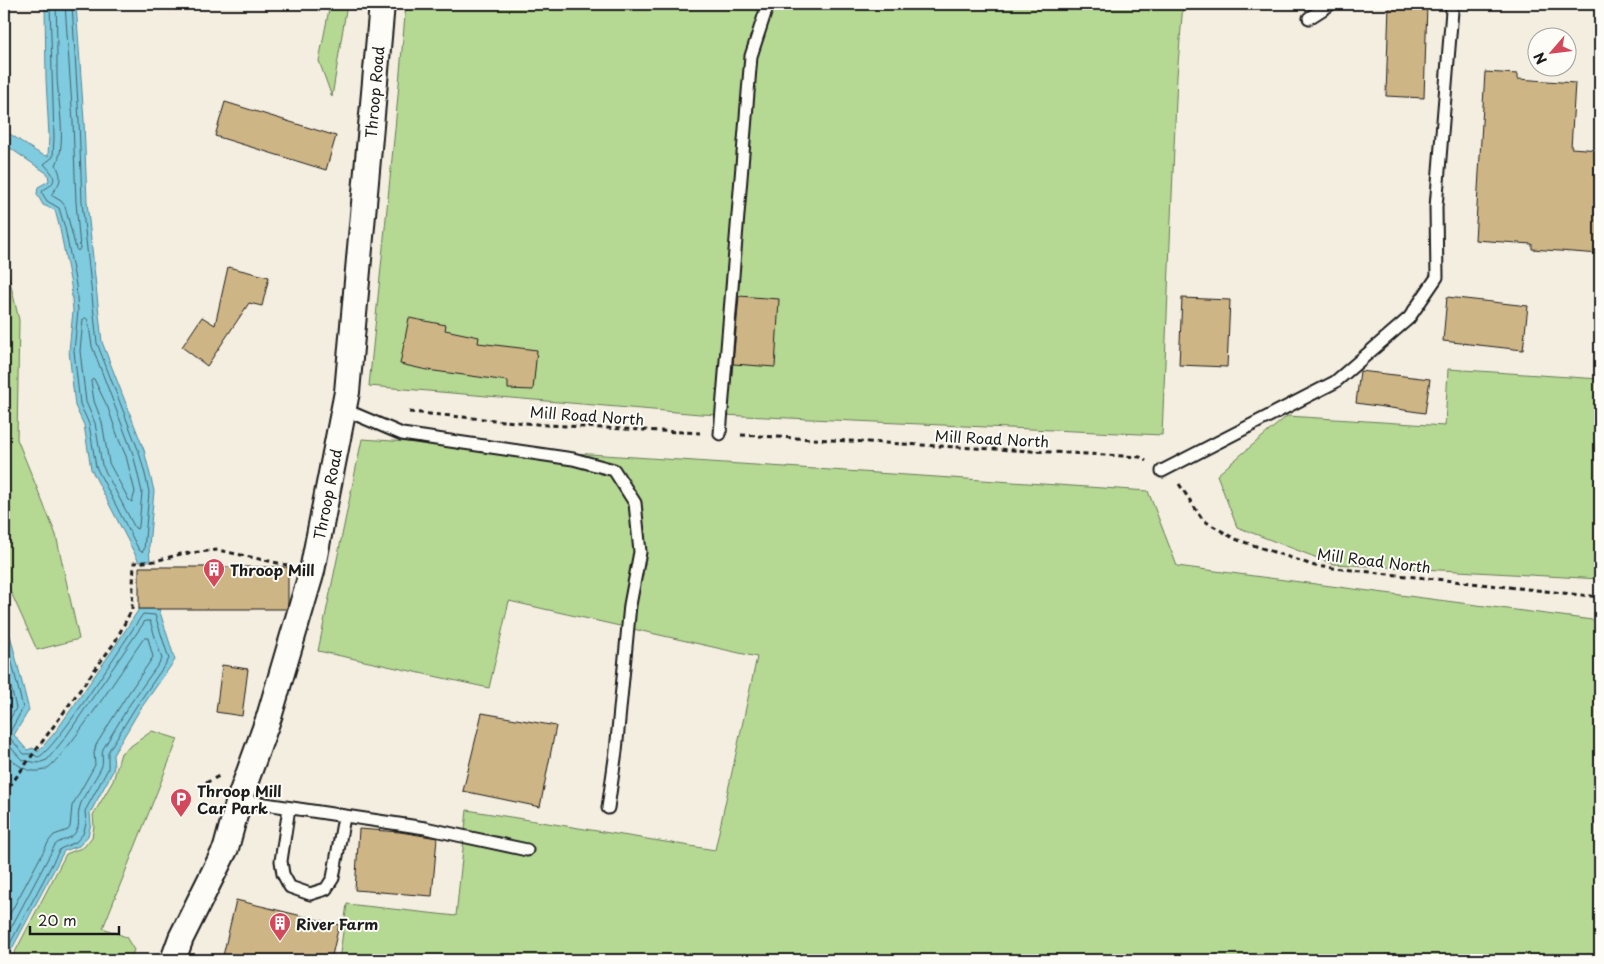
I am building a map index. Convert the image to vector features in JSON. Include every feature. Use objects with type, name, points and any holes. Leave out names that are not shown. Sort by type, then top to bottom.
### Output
[{"type":"street","name":"Throop Road","points":[[173,960],[181,938],[226,848],[239,800],[269,717],[312,570],[347,392],[382,4]]},
{"type":"lane","points":[[720,434],[751,56],[768,4]]},
{"type":"lane","points":[[1309,18],[1331,4]]},
{"type":"lane","points":[[1162,471],[1335,382],[1409,318],[1438,277],[1436,207],[1452,11],[1451,4]]},
{"type":"lane","points":[[343,409],[402,434],[573,459],[614,470],[630,494],[635,503],[640,552],[630,605],[616,751],[608,808]]},
{"type":"lane","points":[[239,800],[425,828],[527,850]]},
{"type":"lane","points":[[289,808],[281,861],[283,874],[290,887],[310,894],[326,889],[333,878],[344,817]]},
{"type":"path","name":"Mill Road North","points":[[405,411],[548,425],[1140,457],[1176,480],[1203,520],[1235,539],[1314,566],[1600,597]]},
{"type":"path","points":[[4,794],[115,642],[132,609],[134,563],[155,561],[181,554],[218,550],[312,570]]},
{"type":"green space","points":[[330,4],[347,4],[332,97],[319,61]]},
{"type":"green space","points":[[406,4],[1183,4],[1177,76],[1162,435],[700,414],[369,386]]},
{"type":"green space","points":[[4,256],[19,320],[17,439],[56,535],[79,639],[37,650],[4,581]]},
{"type":"green space","points":[[1448,369],[1600,379],[1600,579],[1333,564],[1237,527],[1217,475],[1287,416],[1445,426]]},
{"type":"green space","points":[[362,439],[1148,491],[1177,566],[1600,621],[1600,960],[339,960],[347,904],[456,916],[467,810],[715,850],[757,657],[509,601],[489,688],[318,651]]},
{"type":"green space","points":[[152,731],[178,739],[103,928],[126,937],[134,950],[130,960],[35,960],[13,956],[66,854],[84,847],[92,837],[93,815],[113,781],[121,753]]},
{"type":"water","points":[[45,4],[76,4],[87,202],[102,342],[144,450],[154,491],[149,546],[150,561],[139,562],[91,469],[84,425],[75,406],[69,351],[73,311],[71,285],[55,210],[43,205],[37,194],[38,187],[49,181],[48,174],[4,144],[4,131],[39,153],[48,156]]},
{"type":"water","points":[[139,609],[159,609],[175,660],[139,711],[113,755],[113,771],[90,813],[91,824],[88,836],[79,846],[64,851],[6,960],[4,960],[4,628],[10,635],[29,710],[14,735],[27,750],[33,748],[38,752],[56,731]]},
{"type":"building","points":[[1389,4],[1427,4],[1424,98],[1386,96]]},
{"type":"building","points":[[1485,72],[1518,74],[1518,79],[1575,83],[1571,148],[1600,150],[1600,254],[1532,249],[1532,244],[1475,240]]},
{"type":"building","points":[[225,102],[336,136],[326,170],[215,136]]},
{"type":"building","points":[[228,267],[269,277],[262,306],[249,303],[207,366],[182,347],[202,317],[215,325]]},
{"type":"building","points":[[739,296],[779,299],[775,367],[733,364]]},
{"type":"building","points":[[1447,297],[1528,306],[1523,350],[1443,341]]},
{"type":"building","points":[[1182,298],[1230,300],[1227,367],[1179,365]]},
{"type":"building","points":[[409,318],[446,325],[445,330],[479,337],[478,343],[537,350],[533,390],[508,389],[508,381],[427,370],[400,364]]},
{"type":"building","points":[[1360,371],[1430,379],[1425,413],[1356,403]]},
{"type":"building","name":"Throop Mill","points":[[139,567],[288,567],[287,609],[139,609]]},
{"type":"building","points":[[222,665],[248,669],[242,716],[216,712]]},
{"type":"building","points":[[482,713],[556,726],[540,807],[463,791]]},
{"type":"building","points":[[359,829],[400,832],[437,838],[432,896],[355,890]]},
{"type":"building","name":"River Farm","points":[[236,900],[339,925],[331,960],[222,960]]},
{"type":"place","name":"Throop Mill","points":[[214,588]]},
{"type":"place","name":"Throop Mill Car Park","points":[[181,818]]},
{"type":"place","name":"River Farm","points":[[280,942]]}]
